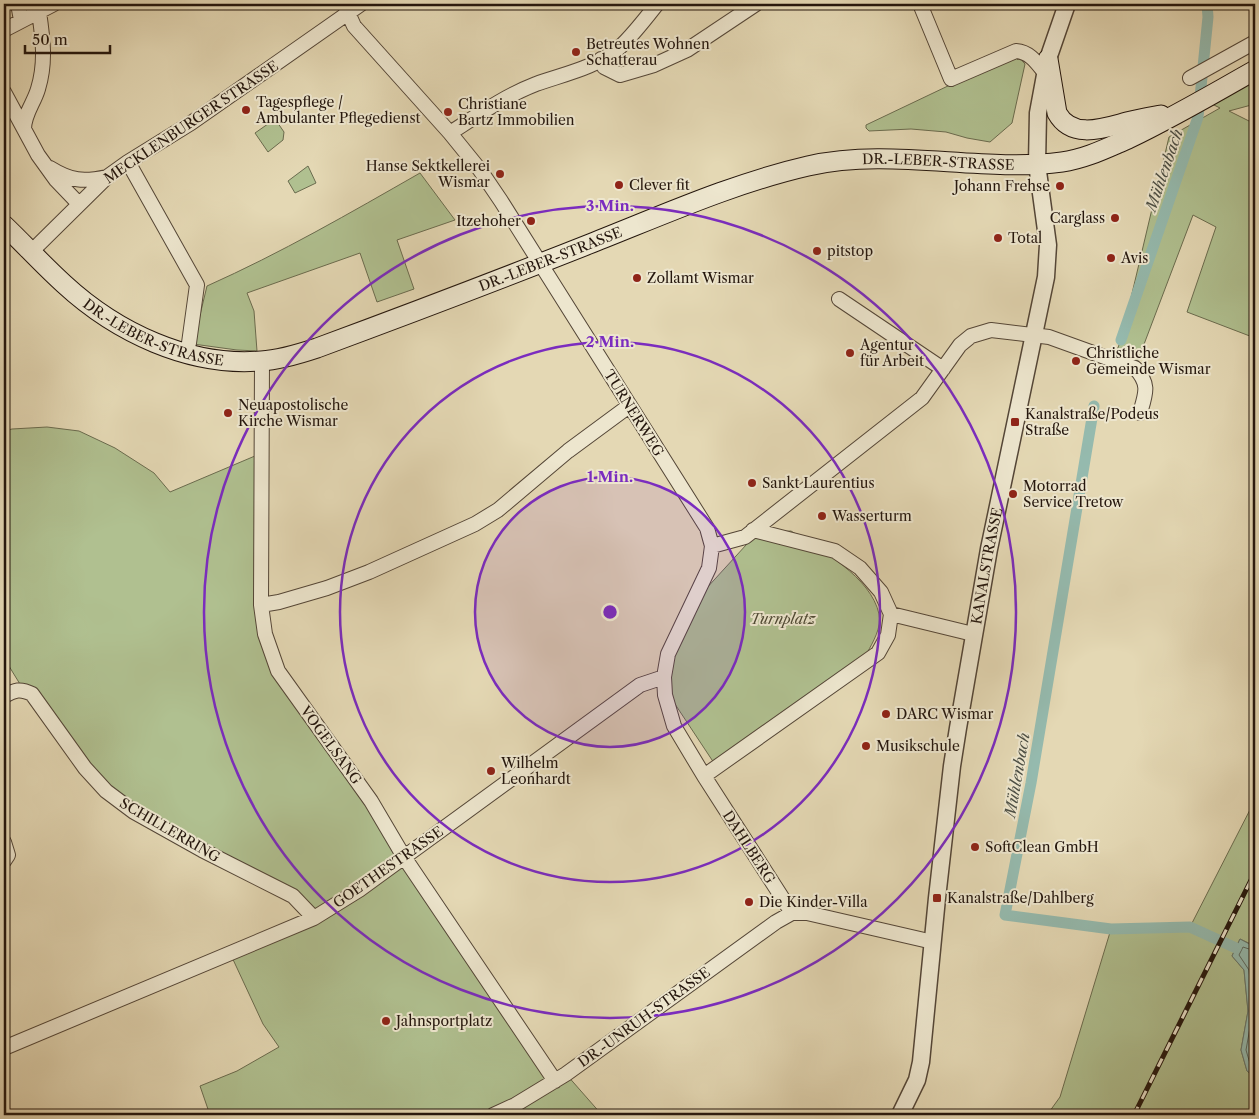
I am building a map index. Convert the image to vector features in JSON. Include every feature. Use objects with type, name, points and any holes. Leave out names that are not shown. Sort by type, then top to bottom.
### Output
[{"type":"main road","points":[[1046,66],[1056,113],[1065,124],[1073,128],[1096,130],[1184,110],[1255,70]]},
{"type":"main road","name":"DR.-LEBER-STRASSE","points":[[4,225],[64,285],[115,322],[163,346],[186,353],[220,360],[262,361],[317,348],[715,195],[822,163],[894,159],[1037,164],[1064,162],[1084,157],[1122,141],[1184,110]]},
{"type":"street","points":[[18,4],[21,20]]},
{"type":"street","points":[[4,30],[54,4]]},
{"type":"street","name":"MECKLENBURGER STRASSE","points":[[31,252],[107,178],[128,162],[191,123],[346,8],[361,4]]},
{"type":"street","points":[[450,133],[494,104],[535,85],[585,68],[619,48],[657,4]]},
{"type":"street","points":[[601,59],[604,67],[620,75],[654,65],[687,50],[753,4]]},
{"type":"street","points":[[920,4],[951,79],[1016,51],[1021,51],[1046,66]]},
{"type":"street","points":[[1037,164],[1038,113],[1046,66],[1067,4]]},
{"type":"street","name":"TURNERWEG","points":[[346,8],[354,26],[450,133],[480,170],[707,528],[712,546]]},
{"type":"street","points":[[24,129],[25,117],[38,91],[44,64],[39,12]]},
{"type":"street","points":[[1190,78],[1255,42]]},
{"type":"street","points":[[4,92],[45,165],[56,180],[79,204]]},
{"type":"street","points":[[12,106],[20,110],[30,107]]},
{"type":"street","points":[[128,162],[197,285],[186,353]]},
{"type":"street","name":"KANALSTRASSE","points":[[900,1115],[917,1080],[921,1062],[952,766],[973,634],[1025,371],[1046,277],[1048,245],[1037,164]]},
{"type":"street","points":[[45,165],[58,174],[79,180],[88,181],[107,178]]},
{"type":"street","points":[[839,299],[942,369]]},
{"type":"street","points":[[664,677],[668,654],[709,568],[712,546],[745,537],[922,398],[960,345],[972,336],[991,330],[1049,337],[1135,368],[1146,383],[1145,396],[1140,413]]},
{"type":"street","name":"VOGELSANG","points":[[262,361],[261,605],[264,634],[278,671],[371,801],[404,857],[555,1081]]},
{"type":"street","points":[[261,605],[328,588],[369,572],[475,524],[498,510],[568,452],[629,406]]},
{"type":"street","points":[[704,776],[878,653],[888,635],[891,614],[881,592],[860,568],[835,551],[753,530]]},
{"type":"street","points":[[891,614],[973,634]]},
{"type":"street","name":"GOETHESTRASSE","points":[[4,1048],[314,918],[359,890],[640,685],[664,677]]},
{"type":"street","name":"DAHLBERG","points":[[664,677],[665,695],[674,726],[792,913]]},
{"type":"street","name":"SCHILLERRING","points":[[4,696],[14,690],[23,689],[32,694],[85,768],[106,791],[134,812],[202,850],[293,896],[314,918]]},
{"type":"street","points":[[4,842],[8,855],[4,861]]},
{"type":"street","points":[[792,913],[807,913],[933,942]]},
{"type":"street","name":"DR.-UNRUH-STRASSE","points":[[493,1115],[515,1105],[555,1081],[776,922],[792,913]]},
{"type":"green space","points":[[1013,55],[1020,58],[1025,64],[1012,123],[990,142],[946,132],[911,129],[869,131],[866,128],[866,125]]},
{"type":"green space","points":[[1255,70],[1255,104],[1229,111],[1255,124],[1255,338],[1187,312],[1216,227],[1193,215],[1135,368],[1113,360],[1121,340],[1169,137],[1220,108],[1204,100]]},
{"type":"green space","points":[[275,119],[284,132],[283,140],[268,152],[255,133]]},
{"type":"green space","points":[[308,166],[316,183],[295,193],[288,181]]},
{"type":"green space","points":[[420,173],[455,220],[397,240],[414,289],[377,302],[360,253],[247,293],[254,311],[257,351],[193,344],[207,286],[341,218]]},
{"type":"green space","points":[[47,427],[79,431],[115,448],[154,473],[170,492],[262,453],[261,605],[278,671],[555,1080],[566,1074],[602,1115],[210,1115],[200,1086],[237,1071],[279,1047],[263,1024],[230,953],[313,918],[293,896],[134,812],[23,689],[4,658],[4,431]]},
{"type":"green space","name":"Turnplatz","points":[[791,531],[830,556],[856,576],[874,601],[880,619],[878,629],[867,653],[714,763],[665,689],[672,657],[704,591],[757,533]]},
{"type":"green space","points":[[1255,800],[1255,946],[1240,939],[1232,956],[1244,970],[1248,1011],[1241,1050],[1247,1071],[1255,1077],[1255,1115],[1047,1115],[1060,1097],[1111,929],[1190,927]]},
{"type":"water","points":[[1240,939],[1255,947],[1255,1077],[1247,1071],[1241,1050],[1248,1011],[1244,970],[1232,956]]},
{"type":"waterway","name":"Mühlenbach","points":[[1121,340],[1198,117],[1208,17],[1207,4]]},
{"type":"waterway","name":"Mühlenbach","points":[[1094,406],[1031,783],[1005,915],[1111,929],[1190,927],[1236,948]]},
{"type":"railway","points":[[1134,1115],[1255,872]]},
{"type":"place","name":"Betreutes Wohnen Schatterau","points":[[576,52]]},
{"type":"place","name":"Tagespflege / Ambulanter Pflegedienst","points":[[246,110]]},
{"type":"place","name":"Christiane Bartz Immobilien","points":[[448,112]]},
{"type":"place","name":"Hanse Sektkellerei Wismar","points":[[500,174]]},
{"type":"place","name":"Clever fit","points":[[619,185]]},
{"type":"place","name":"Johann Frehse","points":[[1060,186]]},
{"type":"place","name":"Carglass","points":[[1115,218]]},
{"type":"place","name":"Itzehoher","points":[[531,221]]},
{"type":"place","name":"Total","points":[[998,238]]},
{"type":"place","name":"pitstop","points":[[817,251]]},
{"type":"place","name":"Avis","points":[[1111,258]]},
{"type":"place","name":"Zollamt Wismar","points":[[637,278]]},
{"type":"place","name":"Agentur für Arbeit","points":[[850,353]]},
{"type":"place","name":"Christliche Gemeinde Wismar","points":[[1076,361]]},
{"type":"place","name":"Neuapostolische Kirche Wismar","points":[[228,413]]},
{"type":"place","name":"Kanalstraße/Podeus Straße","points":[[1015,422]]},
{"type":"place","name":"Sankt Laurentius","points":[[752,483]]},
{"type":"place","name":"Motorrad Service Tretow","points":[[1013,494]]},
{"type":"place","name":"Wasserturm","points":[[822,516]]},
{"type":"place","name":"DARC Wismar","points":[[886,714]]},
{"type":"place","name":"Musikschule","points":[[866,746]]},
{"type":"place","name":"Wilhelm Leonhardt","points":[[491,771]]},
{"type":"place","name":"SoftClean GmbH","points":[[975,847]]},
{"type":"place","name":"Kanalstraße/Dahlberg","points":[[937,898]]},
{"type":"place","name":"Die Kinder-Villa","points":[[749,902]]},
{"type":"place","name":"Jahnsportplatz","points":[[386,1021]]}]
